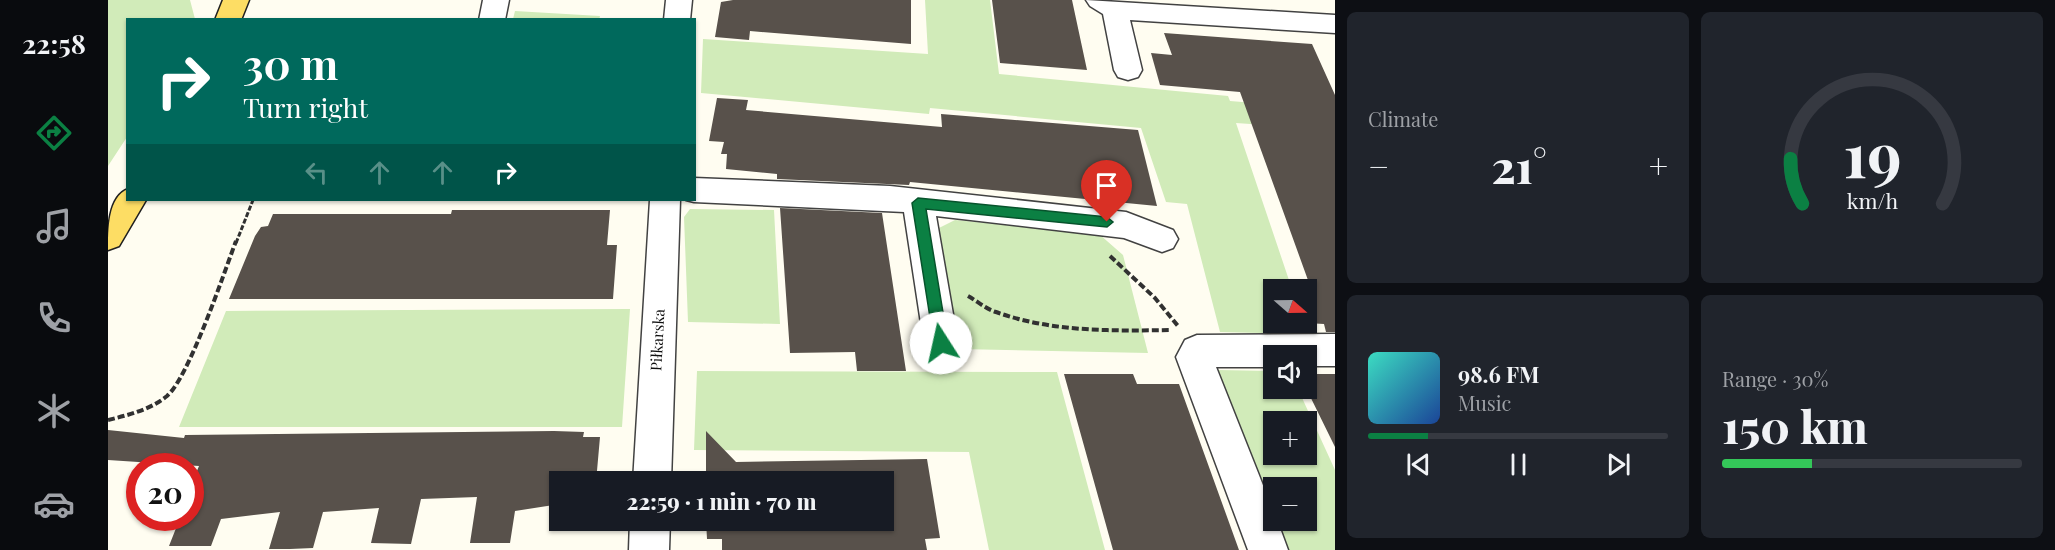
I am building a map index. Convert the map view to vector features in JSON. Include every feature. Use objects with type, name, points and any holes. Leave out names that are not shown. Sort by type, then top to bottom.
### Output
[{"type":"main road","points":[[229,18],[236,0]]},
{"type":"main road","points":[[108,237],[131,201]]},
{"type":"street","points":[[492,18],[496,0]]},
{"type":"street","points":[[677,18],[679,0]]},
{"type":"street","points":[[1331,0],[1335,8]]},
{"type":"street","points":[[1128,70],[1107,5],[1335,24]]},
{"type":"street","points":[[696,190],[890,198],[1126,225],[1162,239]]},
{"type":"street","name":"Piłkarska","points":[[652,471],[665,201]]},
{"type":"street","points":[[918,203],[941,343]]},
{"type":"street","points":[[1268,550],[1194,357],[1197,351],[1335,350]]},
{"type":"street","points":[[648,550],[649,531]]},
{"type":"path","points":[[108,420],[139,412],[168,395],[188,362],[253,201]]},
{"type":"path","points":[[929,272],[995,312],[1096,331],[1182,331],[1155,298],[1067,217]]},
{"type":"green space","points":[[108,0],[190,0],[195,18],[126,18],[126,139],[108,166]]},
{"type":"green space","points":[[925,0],[990,0],[999,74],[1228,96],[1230,101],[1267,104],[1335,130],[1236,123],[1289,279],[1263,279],[1263,333],[1220,332],[1187,204],[1166,202],[1141,128],[930,108],[929,114],[701,93],[703,39],[928,54]]},
{"type":"green space","points":[[515,11],[600,16],[600,18],[513,18]]},
{"type":"green space","points":[[690,209],[774,210],[780,324],[688,322],[684,217]]},
{"type":"green space","points":[[955,220],[1099,234],[1123,255],[1148,353],[959,349],[937,237],[939,228]]},
{"type":"green space","points":[[630,309],[622,427],[179,427],[226,311]]},
{"type":"green space","points":[[1218,370],[1263,371],[1263,399],[1303,399],[1308,411],[1263,411],[1263,465],[1317,465],[1317,431],[1335,470],[1335,550],[1287,550],[1280,531],[1317,531],[1317,477],[1263,477],[1263,488]]},
{"type":"green space","points":[[697,371],[1057,372],[1105,550],[989,550],[969,452],[694,450]]},
{"type":"building","points":[[733,0],[911,0],[911,44],[750,31],[749,40],[715,37],[721,2]]},
{"type":"building","points":[[992,0],[1072,0],[1087,70],[1000,63]]},
{"type":"building","points":[[1164,33],[1312,44],[1335,95],[1335,332],[1326,332],[1324,324],[1317,324],[1317,279],[1308,279],[1240,92],[1160,85],[1151,53],[1172,55]]},
{"type":"building","points":[[717,98],[748,100],[746,110],[942,127],[941,114],[1138,130],[1157,206],[910,182],[909,185],[777,179],[777,174],[726,169],[727,154],[721,154],[724,142],[709,141]]},
{"type":"building","points":[[780,208],[882,213],[906,371],[857,371],[855,352],[790,353]]},
{"type":"building","points":[[452,210],[610,210],[607,245],[617,245],[613,299],[229,299],[255,236],[261,227],[268,226],[273,214],[451,214]]},
{"type":"building","points":[[1064,374],[1133,374],[1137,384],[1179,384],[1239,550],[1113,550]]},
{"type":"building","points":[[1317,374],[1335,374],[1335,447],[1311,399],[1317,399]]},
{"type":"building","points":[[108,430],[184,438],[185,435],[554,431],[584,432],[583,437],[600,437],[597,471],[549,471],[549,506],[515,511],[510,543],[470,543],[477,497],[421,499],[411,544],[371,543],[379,508],[323,512],[313,548],[269,549],[280,512],[221,519],[211,546],[169,546],[175,531],[204,531],[204,453],[126,453],[126,461],[108,460]]},
{"type":"building","points":[[706,431],[736,462],[927,459],[940,538],[925,539],[927,550],[722,550],[722,539],[707,539],[707,531],[894,531],[894,471],[706,471]]},
{"type":"route","points":[[941,343],[918,203],[1107,222]]}]
